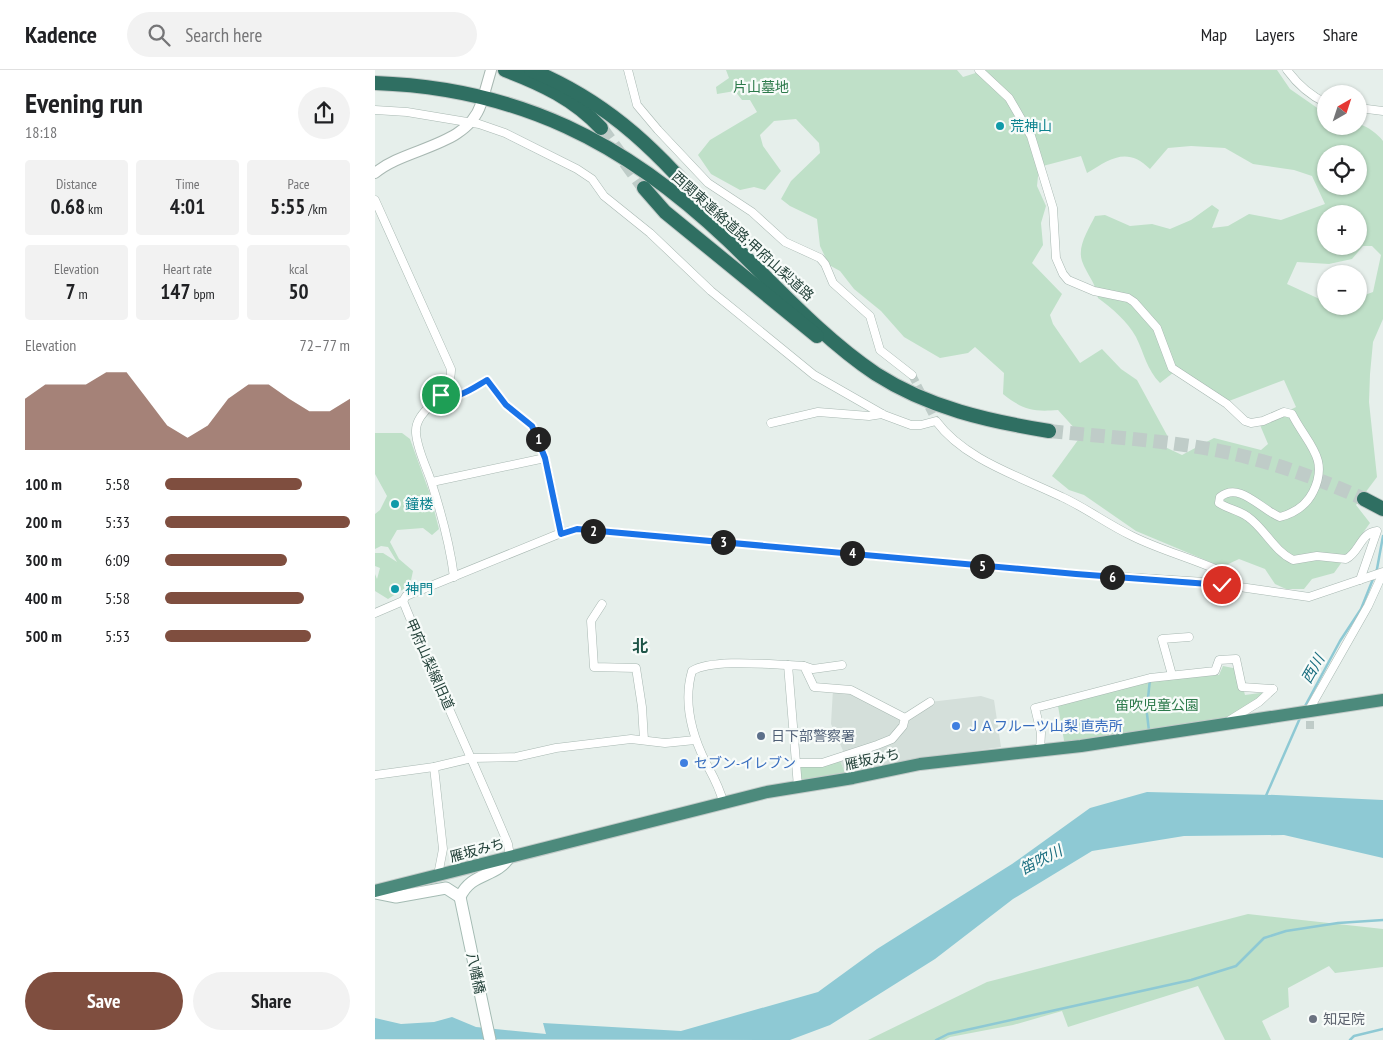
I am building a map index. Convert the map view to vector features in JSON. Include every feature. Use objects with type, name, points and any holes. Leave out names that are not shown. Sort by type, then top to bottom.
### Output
[{"type":"highway","points":[[505,70],[568,99],[601,128]]},
{"type":"highway","points":[[531,70],[588,98],[637,134],[767,272],[845,351]]},
{"type":"highway","name":"西関東連絡道路;甲府山梨道路","points":[[375,83],[411,84],[488,98],[553,120],[615,151],[672,191],[845,351],[877,374],[918,396],[962,413],[1049,431]]},
{"type":"highway","points":[[644,188],[665,212],[814,334],[877,374]]},
{"type":"highway","points":[[1364,499],[1383,509]]},
{"type":"highway","name":"雁坂みち","points":[[375,892],[723,802],[798,787],[920,764],[1041,751],[1234,724],[1306,710],[1383,700]]},
{"type":"main road","points":[[375,892],[396,897],[446,888],[461,901],[470,882],[501,868],[510,856]]},
{"type":"main road","name":"八幡橋","points":[[461,901],[490,1040]]},
{"type":"street","points":[[485,91],[491,70]]},
{"type":"street","points":[[628,70],[637,105],[658,130],[708,183],[752,212],[785,242],[820,258],[825,264],[833,283],[870,316],[880,350],[911,376]]},
{"type":"street","points":[[979,70],[1009,98],[1031,136],[1053,208],[1055,258],[1068,280],[1094,291],[1128,298],[1134,302],[1157,328],[1172,368],[1227,404],[1245,421],[1251,423],[1263,422],[1285,412],[1292,414],[1318,458],[1321,473],[1317,484],[1309,500],[1295,512],[1279,517],[1247,496],[1237,493],[1224,494],[1220,497],[1219,503],[1247,516],[1266,533],[1277,548],[1293,560],[1317,556],[1346,559],[1353,553],[1366,535],[1377,531],[1360,580]]},
{"type":"street","points":[[1287,70],[1305,90],[1317,97]]},
{"type":"street","points":[[375,173],[459,132],[471,123],[481,104]]},
{"type":"street","points":[[1367,109],[1383,111]]},
{"type":"street","points":[[375,110],[407,112],[471,123],[505,133],[587,175],[604,196],[650,233],[705,287],[814,376],[882,414],[911,426],[936,421],[946,434],[972,453],[1079,505],[1101,520],[1133,537],[1220,572],[1222,585]]},
{"type":"street","points":[[375,200],[448,359],[451,376],[449,386],[417,424],[417,441],[432,482],[452,559],[454,577]]},
{"type":"street","points":[[441,395],[448,397],[461,395],[487,380],[506,405],[532,426],[545,458],[561,534]]},
{"type":"street","points":[[771,424],[819,412],[869,416],[882,414]]},
{"type":"street","points":[[432,482],[545,458]]},
{"type":"street","name":"甲府山梨線旧道","points":[[510,856],[508,844],[472,758],[427,660],[403,601],[406,596],[561,534],[577,529],[1085,575],[1222,585],[1309,597],[1383,572]]},
{"type":"street","points":[[1306,710],[1368,606],[1383,572]]},
{"type":"street","points":[[375,612],[403,601]]},
{"type":"street","points":[[602,604],[591,621],[594,667],[635,668],[642,707],[644,740]]},
{"type":"street","points":[[1171,675],[1162,639],[1189,637]]},
{"type":"street","points":[[1041,751],[1041,733],[1035,708],[1150,678],[1215,672],[1219,660],[1236,659],[1242,687],[1273,689],[1259,702],[1230,720],[1234,724]]},
{"type":"street","points":[[723,802],[719,788],[695,740],[691,725],[689,682],[692,671],[697,668],[728,663],[788,664],[813,669],[842,665]]},
{"type":"street","points":[[788,664],[798,787]]},
{"type":"street","points":[[803,666],[814,687],[851,690],[905,718]]},
{"type":"street","points":[[796,763],[822,763],[877,745],[892,738],[903,726],[905,718],[930,702]]},
{"type":"street","points":[[375,775],[434,767],[472,758],[516,757],[556,748],[631,739],[665,743],[695,740]]},
{"type":"street","points":[[434,767],[443,850],[438,875]]},
{"type":"shaded area","points":[[833,689],[851,690],[905,718],[930,702],[981,696],[994,700],[1001,747],[867,767],[846,775],[839,758],[845,755],[831,724]]},
{"type":"green space","name":"片山墓地","points":[[726,70],[957,70],[963,77],[985,70],[1277,70],[1290,89],[1317,108],[1317,135],[1367,135],[1367,128],[1375,133],[1383,141],[1383,319],[1373,342],[1369,402],[1377,477],[1356,505],[1370,523],[1334,573],[1312,579],[1304,589],[1286,589],[1275,584],[1265,569],[1239,559],[1222,567],[1136,531],[1084,495],[1069,490],[1052,476],[1078,440],[1077,431],[1058,410],[1042,411],[1029,409],[1017,404],[1003,394],[1004,373],[975,347],[968,353],[940,358],[904,337],[881,311],[854,289],[840,271],[829,265],[820,246],[817,219],[790,206],[781,199],[791,181],[820,153],[819,143],[796,119],[774,121],[760,135],[763,146],[781,171],[765,190],[754,187],[740,190],[711,174],[698,155],[710,140],[757,112],[750,100],[742,100],[735,91],[717,94],[716,87],[729,78]]},
{"type":"green space","points":[[375,433],[402,433],[410,439],[430,494],[439,529],[432,535],[423,528],[397,530],[390,542],[399,559],[413,571],[410,585],[388,599],[375,591],[375,574],[377,579],[380,568],[375,566],[375,553],[383,553],[397,562],[388,547],[381,546],[375,549],[375,514],[380,510],[387,496],[375,474]]},
{"type":"green space","name":"笛吹児童公園","points":[[1223,666],[1238,669],[1245,695],[1267,692],[1227,719],[1065,746],[1058,706],[1150,678],[1172,675],[1219,675]]},
{"type":"green space","points":[[839,758],[846,775],[800,781],[797,763]]},
{"type":"green space","points":[[1248,914],[1383,929],[1383,967],[1335,973],[1329,966],[1288,988],[1289,1007],[1262,1021],[1271,1040],[1225,1040],[1198,986],[1068,1027],[1062,1011],[1013,1025],[950,1037],[944,1040],[868,1040],[987,982]]},
{"type":"water","name":"笛吹川","points":[[1147,792],[1383,800],[1383,858],[1284,835],[1184,836],[1092,851],[1013,899],[935,959],[830,1025],[790,1040],[375,1039],[375,1018],[401,1024],[434,1022],[452,1017],[476,1027],[546,1034],[543,1023],[681,1031],[818,992],[877,949],[1012,864],[1090,808]]},
{"type":"waterway","name":"西川","points":[[1304,708],[1340,641],[1361,609],[1377,569],[1383,536]]},
{"type":"waterway","points":[[1147,708],[1150,679]]},
{"type":"waterway","points":[[1147,714],[1149,731]]},
{"type":"waterway","name":"西川","points":[[1265,798],[1300,718]]},
{"type":"waterway","points":[[936,1040],[948,1034],[1191,980],[1236,966],[1264,938],[1286,931],[1338,923],[1383,920]]},
{"type":"waterway","points":[[1350,1040],[1354,1036],[1383,1029]]},
{"type":"tunnel","points":[[601,128],[644,188]]},
{"type":"tunnel","points":[[912,375],[936,421]]},
{"type":"tunnel","points":[[1049,431],[1156,441],[1220,451],[1293,471],[1364,499]]},
{"type":"tunnel","points":[[1310,708],[1310,729]]},
{"type":"place","name":"荒神山","points":[[1000,126]]},
{"type":"place","name":"鐘楼","points":[[395,504]]},
{"type":"place","name":"神門","points":[[395,589]]},
{"type":"place","name":"ＪＡフルーツ山梨 直売所","points":[[956,726]]},
{"type":"place","name":"日下部警察署","points":[[761,736]]},
{"type":"place","name":"セブン-イレブン","points":[[684,763]]},
{"type":"place","name":"知足院","points":[[1313,1019]]},
{"type":"district","name":"北","points":[[640,646]]},
{"type":"route","points":[[441,395],[448,397],[461,395],[487,380],[506,405],[532,426],[545,458],[561,534],[577,529],[1076,574],[1205,582],[1222,585]]}]
